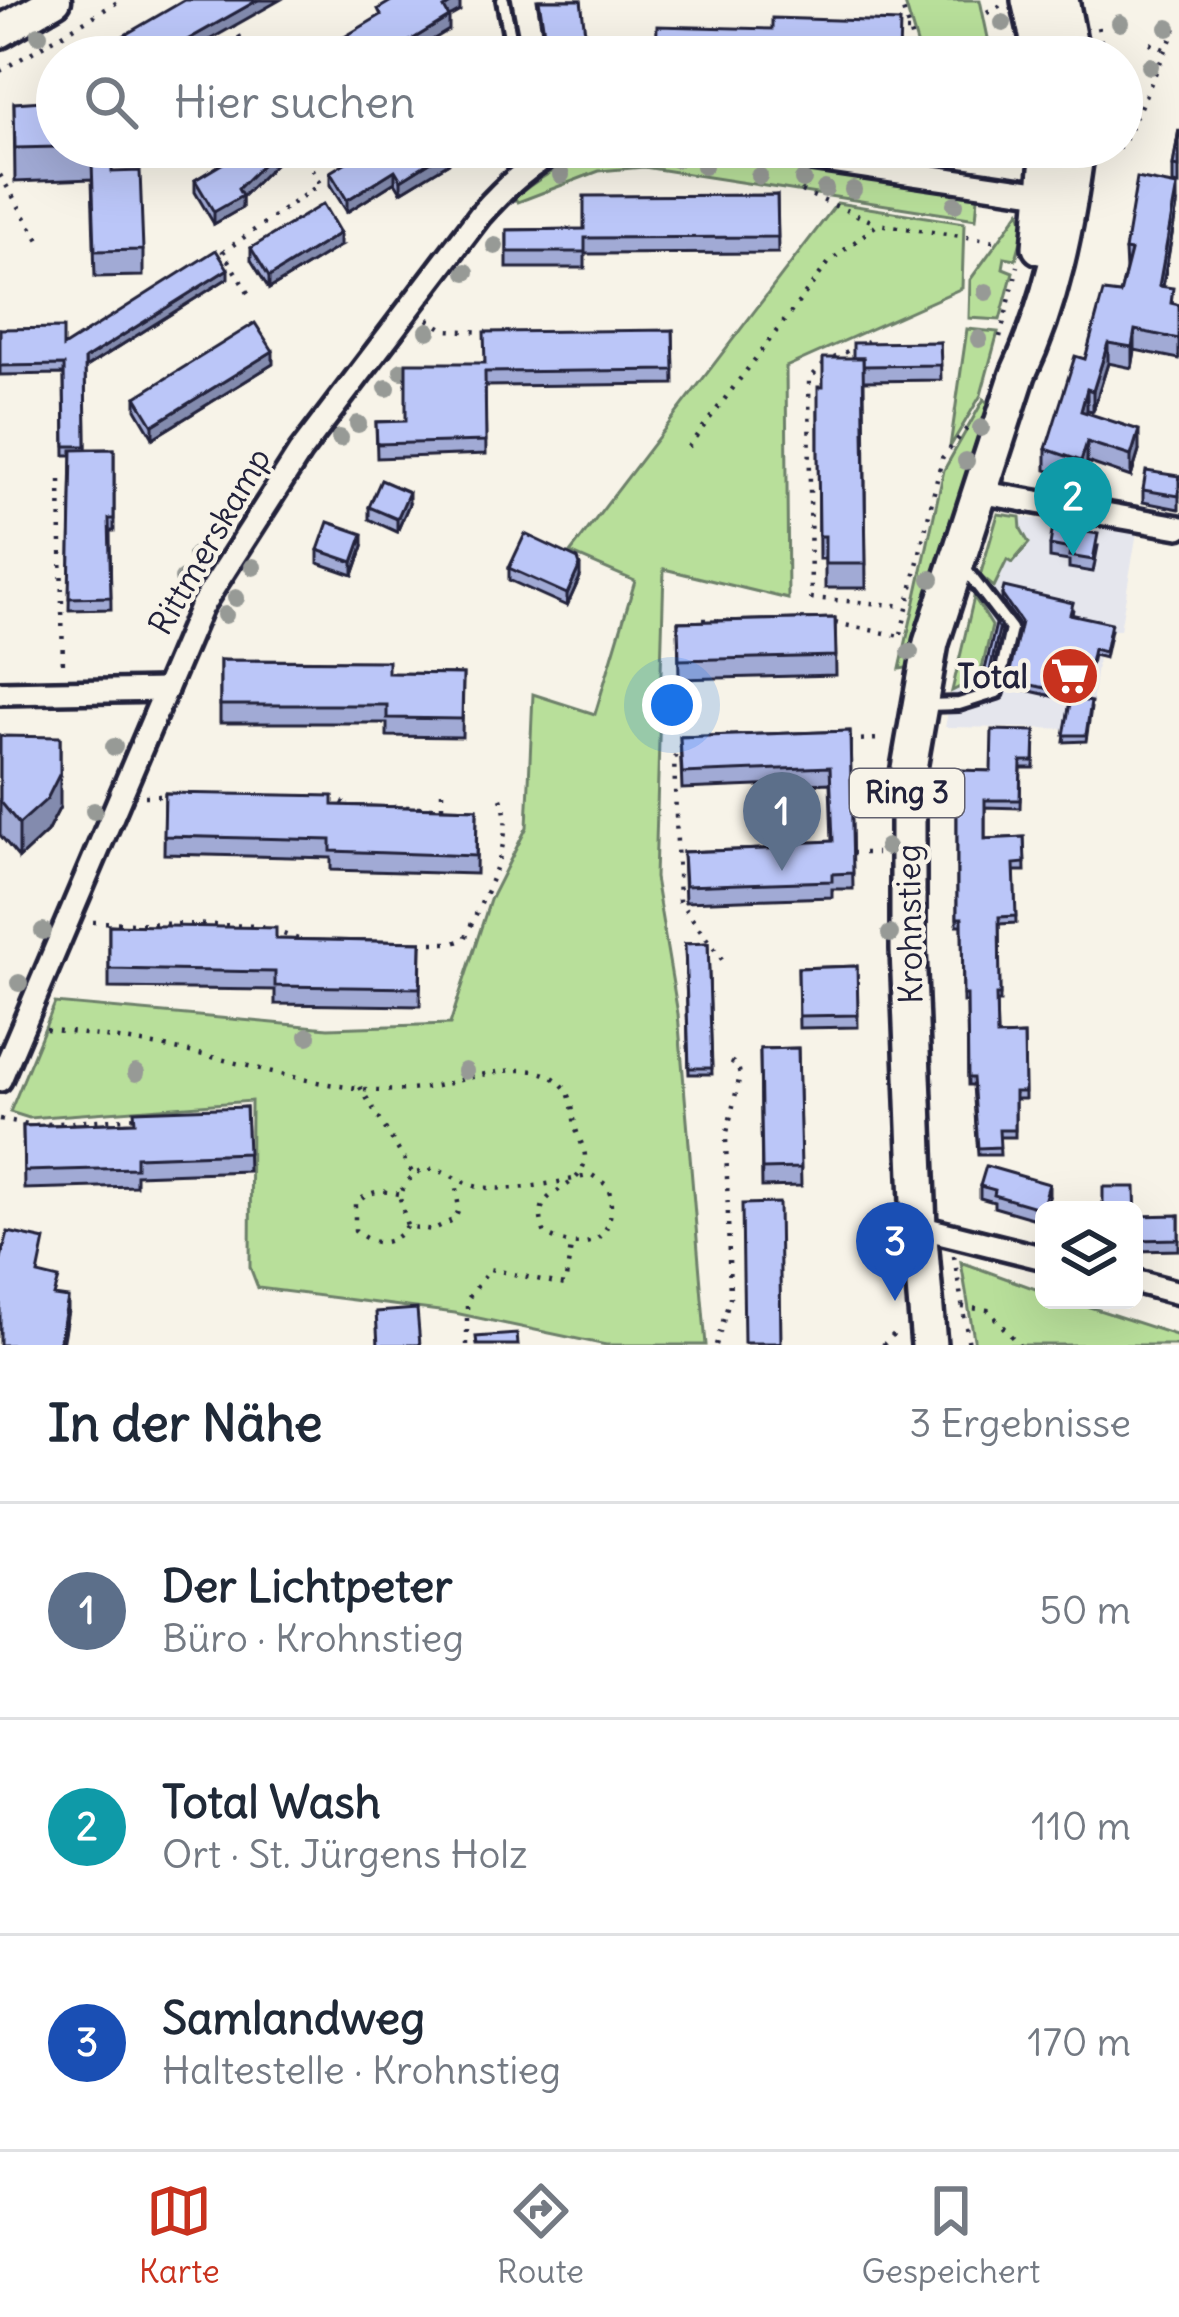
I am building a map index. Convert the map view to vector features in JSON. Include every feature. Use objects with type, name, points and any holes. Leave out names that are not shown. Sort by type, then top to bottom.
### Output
[{"type":"main road","points":[[0,32],[55,0]]},
{"type":"main road","points":[[1029,0],[1037,36]]},
{"type":"main road","points":[[1061,0],[1068,36]]},
{"type":"main road","name":"Krohnstieg","points":[[914,1337],[935,1230],[906,852],[908,774],[932,644],[979,492],[1007,362],[1037,332],[1052,287],[1059,195],[1053,168]]},
{"type":"main road","name":"Krohnstieg","points":[[1059,195],[1069,168]]},
{"type":"street","name":"Rittmerskamp","points":[[0,1080],[201,607],[283,476],[480,215],[522,168]]},
{"type":"street","points":[[874,168],[1059,195]]},
{"type":"street","points":[[979,492],[1179,527]]},
{"type":"street","points":[[0,693],[166,690]]},
{"type":"street","points":[[935,1230],[1035,1256]]},
{"type":"street","points":[[1143,1283],[1179,1293]]},
{"type":"lane","points":[[503,0],[510,36]]},
{"type":"lane","points":[[918,706],[959,704],[997,692],[1011,629],[957,559]]},
{"type":"path","points":[[60,36],[121,0]]},
{"type":"path","points":[[900,0],[910,36]]},
{"type":"path","points":[[230,19],[239,36]]},
{"type":"path","points":[[1143,101],[1179,21]]},
{"type":"path","points":[[886,31],[909,31]]},
{"type":"path","points":[[1150,43],[1166,50]]},
{"type":"path","points":[[0,71],[36,50]]},
{"type":"path","points":[[248,293],[223,251],[320,184],[311,168]]},
{"type":"path","points":[[0,175],[39,240]]},
{"type":"path","points":[[801,190],[878,224],[995,241]]},
{"type":"path","points":[[688,447],[830,261],[878,224]]},
{"type":"path","points":[[1007,362],[1023,248]]},
{"type":"path","points":[[409,308],[445,330],[489,332]]},
{"type":"path","points":[[868,340],[819,366],[808,379],[811,598],[906,606]]},
{"type":"path","points":[[820,623],[843,623],[901,636],[942,458],[975,416]]},
{"type":"path","points":[[60,480],[63,692]]},
{"type":"path","points":[[703,620],[750,621]]},
{"type":"path","points":[[838,740],[883,739]]},
{"type":"path","points":[[683,744],[674,758],[679,901],[724,962]]},
{"type":"path","points":[[396,807],[442,807],[442,789]]},
{"type":"path","points":[[409,942],[465,939],[502,849],[506,804],[497,790]]},
{"type":"path","points":[[121,796],[169,796]]},
{"type":"path","points":[[311,797],[334,797],[350,807],[373,807]]},
{"type":"path","points":[[844,853],[906,852]]},
{"type":"path","points":[[676,866],[685,858]]},
{"type":"path","points":[[67,922],[260,926],[298,940],[321,941]]},
{"type":"path","points":[[49,1029],[190,1052],[309,1081],[360,1088],[417,1089],[524,1070],[544,1073],[563,1085],[585,1152],[584,1166],[574,1179],[554,1190],[542,1204],[539,1220],[544,1234],[572,1245],[597,1238],[611,1223],[613,1206],[608,1186],[592,1175],[574,1179],[519,1189],[455,1182],[440,1170],[413,1174],[399,1194],[407,1226]]},
{"type":"path","points":[[716,1345],[730,1298],[726,1137],[740,1075],[738,1066],[724,1057]]},
{"type":"path","points":[[360,1088],[413,1174]]},
{"type":"path","points":[[0,1119],[34,1125],[149,1116]]},
{"type":"path","points":[[407,1226],[432,1230],[455,1219],[459,1209],[455,1182]]},
{"type":"path","points":[[399,1194],[367,1193],[355,1204],[355,1230],[367,1241],[383,1244],[398,1238],[407,1226]]},
{"type":"path","points":[[935,1230],[962,1307],[969,1345]]},
{"type":"path","points":[[467,1345],[467,1300],[490,1269],[565,1285],[572,1245]]},
{"type":"path","points":[[962,1307],[988,1310],[1019,1345]]},
{"type":"path","points":[[884,1345],[914,1337]]},
{"type":"shaded area","name":"Total","points":[[998,514],[1137,532],[1120,630],[1111,630],[1105,658],[1098,657],[1089,729],[945,727],[962,642]]},
{"type":"green space","points":[[904,0],[980,0],[988,36],[915,36]]},
{"type":"green space","points":[[561,168],[633,168],[599,171],[518,202],[514,198]]},
{"type":"green space","points":[[650,168],[796,168],[978,197],[976,219]]},
{"type":"green space","points":[[837,203],[964,223],[962,288],[786,367],[788,599],[664,569],[655,878],[678,1014],[706,1345],[606,1345],[455,1313],[258,1288],[250,1267],[251,1101],[29,1118],[10,1112],[55,1003],[328,1028],[450,1024],[490,900],[527,827],[533,694],[595,714],[635,581],[570,553]]},
{"type":"green space","points":[[1020,211],[1025,226],[1016,259],[1005,257],[1003,268],[1013,272],[1000,320],[969,318],[970,280]]},
{"type":"green space","points":[[967,329],[998,332],[981,395],[950,447]]},
{"type":"green space","points":[[984,399],[993,408],[913,667],[900,669],[944,470]]},
{"type":"green space","points":[[998,514],[1020,517],[1029,543],[1012,563],[1007,560],[994,587],[980,576]]},
{"type":"green space","points":[[974,597],[992,626],[980,677],[952,691]]},
{"type":"green space","points":[[961,1262],[1035,1289],[1035,1309],[1096,1309],[1179,1336],[1179,1345],[975,1345]]},
{"type":"building","points":[[185,0],[258,0],[194,36],[123,36]]},
{"type":"building","points":[[393,0],[457,0],[444,8],[449,17],[418,36],[346,36],[381,15],[378,9]]},
{"type":"building","points":[[539,0],[581,0],[585,33],[545,36]]},
{"type":"building","points":[[772,18],[900,22],[900,36],[657,36],[657,26],[772,29]]},
{"type":"building","points":[[36,101],[36,148],[15,148],[14,103]]},
{"type":"building","points":[[1179,129],[1179,167],[1173,166]]},
{"type":"building","points":[[92,168],[140,171],[143,250],[95,251]]},
{"type":"building","points":[[215,168],[259,168],[238,189],[242,196],[214,212],[195,180]]},
{"type":"building","points":[[337,168],[420,168],[401,180],[395,170],[347,200],[330,172]]},
{"type":"building","points":[[1137,178],[1177,186],[1159,286],[1173,288],[1171,303],[1179,305],[1179,339],[1135,330],[1132,347],[1108,343],[1093,391],[1087,389],[1081,411],[1139,430],[1131,456],[1087,442],[1081,461],[1046,449],[1075,356],[1085,359],[1103,292],[1120,294],[1131,251],[1125,250]]},
{"type":"building","points":[[777,195],[778,237],[585,238],[585,252],[507,252],[507,230],[584,229],[584,196]]},
{"type":"building","points":[[323,204],[340,233],[269,277],[251,248]]},
{"type":"building","points":[[216,250],[228,269],[85,359],[86,446],[65,446],[64,365],[0,366],[0,329],[63,328],[63,347]]},
{"type":"building","points":[[255,323],[273,351],[153,425],[136,397]]},
{"type":"building","points":[[673,330],[674,370],[485,372],[486,441],[377,444],[376,422],[406,421],[406,363],[485,363],[484,332]]},
{"type":"building","points":[[940,342],[941,365],[863,366],[863,358],[853,358],[853,343]]},
{"type":"building","points":[[823,358],[863,358],[866,564],[825,564],[825,536],[819,536],[818,387],[823,387]]},
{"type":"building","points":[[114,449],[111,597],[69,598],[72,450]]},
{"type":"building","points":[[1146,471],[1179,476],[1179,496],[1143,490]]},
{"type":"building","points":[[381,480],[409,492],[397,519],[369,507]]},
{"type":"building","points":[[328,522],[363,534],[353,562],[318,550]]},
{"type":"building","points":[[1053,526],[1098,534],[1093,560],[1069,556],[1070,549],[1050,545]]},
{"type":"building","points":[[525,534],[578,559],[580,565],[567,594],[509,568]]},
{"type":"building","points":[[1004,587],[1073,603],[1070,614],[1111,623],[1105,652],[1093,649],[1083,696],[1008,680],[1021,622],[1002,595]]},
{"type":"building","points":[[835,618],[836,656],[679,660],[678,622]]},
{"type":"building","points":[[997,620],[1000,625],[989,675],[984,674]]},
{"type":"building","points":[[220,660],[388,661],[388,673],[463,674],[462,719],[387,718],[387,705],[220,705]]},
{"type":"building","points":[[1071,698],[1091,702],[1086,735],[1064,735]]},
{"type":"building","points":[[992,730],[1035,731],[1034,761],[1021,761],[1020,800],[985,800],[985,839],[1024,837],[1025,863],[1014,864],[1016,916],[999,917],[1000,995],[996,995],[997,1036],[1024,1035],[1025,1092],[1015,1092],[1015,1130],[999,1130],[1000,1147],[978,1148],[973,1078],[968,1078],[962,918],[957,918],[957,770],[991,771]]},
{"type":"building","points":[[850,731],[853,873],[832,874],[832,881],[685,886],[683,852],[789,848],[788,843],[833,841],[830,767],[682,773],[680,737]]},
{"type":"building","points":[[0,736],[60,737],[60,773],[47,799],[19,824],[0,801]]},
{"type":"building","points":[[165,793],[333,796],[333,805],[477,809],[476,856],[331,851],[331,840],[164,836]]},
{"type":"building","points":[[109,925],[276,928],[276,939],[421,942],[420,988],[275,986],[275,972],[109,969]]},
{"type":"building","points":[[708,943],[712,1068],[689,1068],[685,944]]},
{"type":"building","points":[[857,966],[858,1015],[799,1016],[798,968]]},
{"type":"building","points":[[798,1048],[801,1168],[762,1169],[760,1049]]},
{"type":"building","points":[[246,1107],[248,1153],[136,1157],[136,1168],[24,1171],[23,1126],[135,1122],[134,1111]]},
{"type":"building","points":[[986,1166],[1049,1184],[1044,1201],[1035,1201],[1035,1207],[980,1186]]},
{"type":"building","points":[[1103,1187],[1135,1187],[1135,1201],[1103,1201]]},
{"type":"building","points":[[779,1203],[781,1343],[744,1343],[742,1204]]},
{"type":"building","points":[[1179,1215],[1179,1239],[1143,1240],[1143,1216]]},
{"type":"building","points":[[8,1232],[45,1240],[38,1274],[59,1279],[54,1296],[68,1298],[59,1345],[0,1345],[0,1262]]},
{"type":"building","points":[[417,1309],[420,1345],[378,1345],[376,1312]]},
{"type":"building","points":[[517,1334],[518,1345],[477,1345],[476,1337]]},
{"type":"place","name":"Total Wash","points":[[1073,556]]},
{"type":"place","name":"Total","points":[[1070,676]]},
{"type":"place","name":"Der Lichtpeter","points":[[782,871]]},
{"type":"place","name":"Samlandweg","points":[[895,1301]]}]
